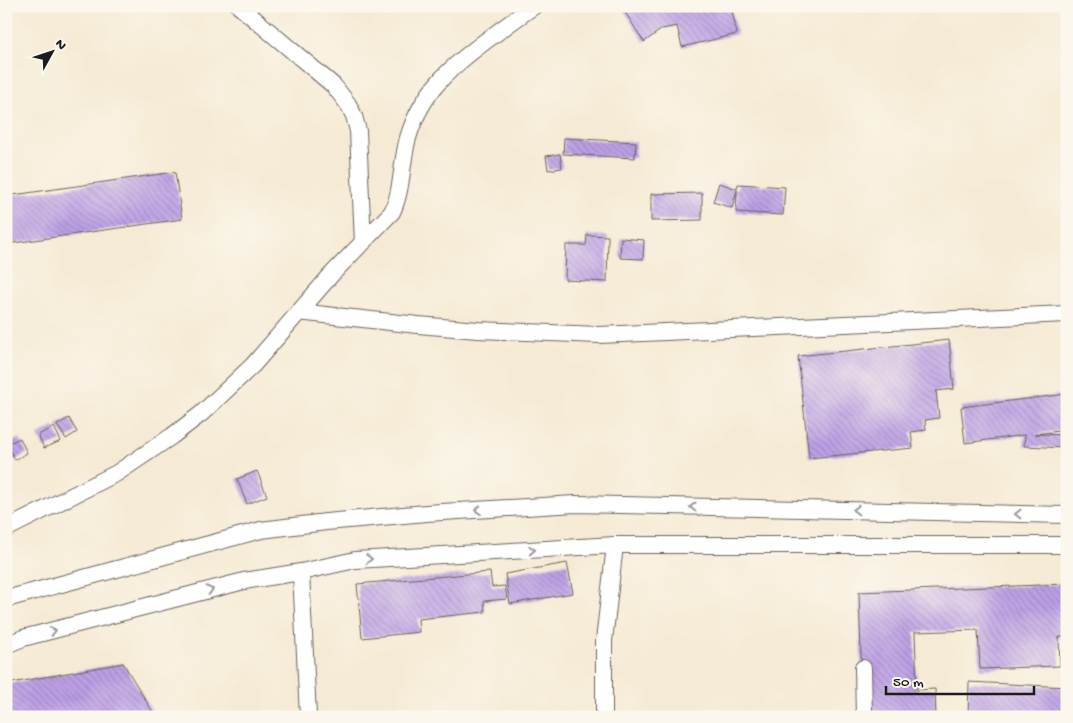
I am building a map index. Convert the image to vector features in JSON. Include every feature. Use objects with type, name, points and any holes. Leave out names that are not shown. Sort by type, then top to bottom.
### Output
[{"type":"street","points":[[239,6],[334,86],[348,104],[358,131],[363,243]]},
{"type":"street","points":[[6,529],[110,477],[172,436],[201,414],[254,365],[298,312],[384,221],[394,207],[408,139],[419,109],[437,82],[460,60],[534,6]]},
{"type":"street","points":[[298,312],[470,329],[598,335],[1067,314]]},
{"type":"street","points":[[6,599],[261,530],[426,513],[575,504],[1067,515]]},
{"type":"street","points":[[604,717],[604,641],[615,545]]},
{"type":"street","points":[[6,645],[23,638],[235,584],[355,560],[615,545],[1067,545]]},
{"type":"street","points":[[301,572],[308,717]]},
{"type":"street","points":[[864,668],[864,717]]},
{"type":"building","points":[[621,6],[731,6],[737,34],[682,47],[677,26],[662,29],[644,42]]},
{"type":"building","points":[[564,138],[636,142],[635,158],[563,154]]},
{"type":"building","points":[[560,154],[562,168],[548,170],[546,156]]},
{"type":"building","points":[[175,172],[182,219],[6,244],[6,196]]},
{"type":"building","points":[[719,183],[737,189],[738,184],[785,187],[783,215],[736,212],[737,190],[732,208],[713,202]]},
{"type":"building","points":[[702,193],[702,220],[651,221],[651,194]]},
{"type":"building","points":[[587,235],[608,236],[607,282],[565,280],[566,245],[586,245]]},
{"type":"building","points":[[621,238],[644,240],[643,259],[620,258]]},
{"type":"building","points":[[949,340],[954,389],[936,391],[939,418],[925,420],[926,430],[911,432],[913,448],[809,458],[798,356]]},
{"type":"building","points":[[1067,394],[1067,430],[1035,434],[1067,435],[1067,448],[1024,446],[1025,435],[965,443],[961,407]]},
{"type":"building","points":[[69,418],[77,432],[66,439],[57,425]]},
{"type":"building","points":[[54,427],[61,441],[44,448],[38,435]]},
{"type":"building","points":[[20,438],[27,453],[15,460],[7,444]]},
{"type":"building","points":[[257,471],[267,496],[247,504],[237,479]]},
{"type":"building","points":[[567,563],[573,593],[510,604],[505,574]]},
{"type":"building","points":[[490,572],[492,587],[505,586],[507,599],[484,601],[485,612],[418,619],[419,632],[362,638],[357,584]]},
{"type":"building","points":[[1067,584],[1067,637],[1059,637],[1060,666],[980,669],[978,630],[915,632],[917,690],[935,689],[936,717],[863,717],[859,592]]},
{"type":"building","points":[[123,663],[156,717],[6,717],[6,684]]},
{"type":"building","points":[[969,682],[1067,687],[1067,717],[968,717]]}]
